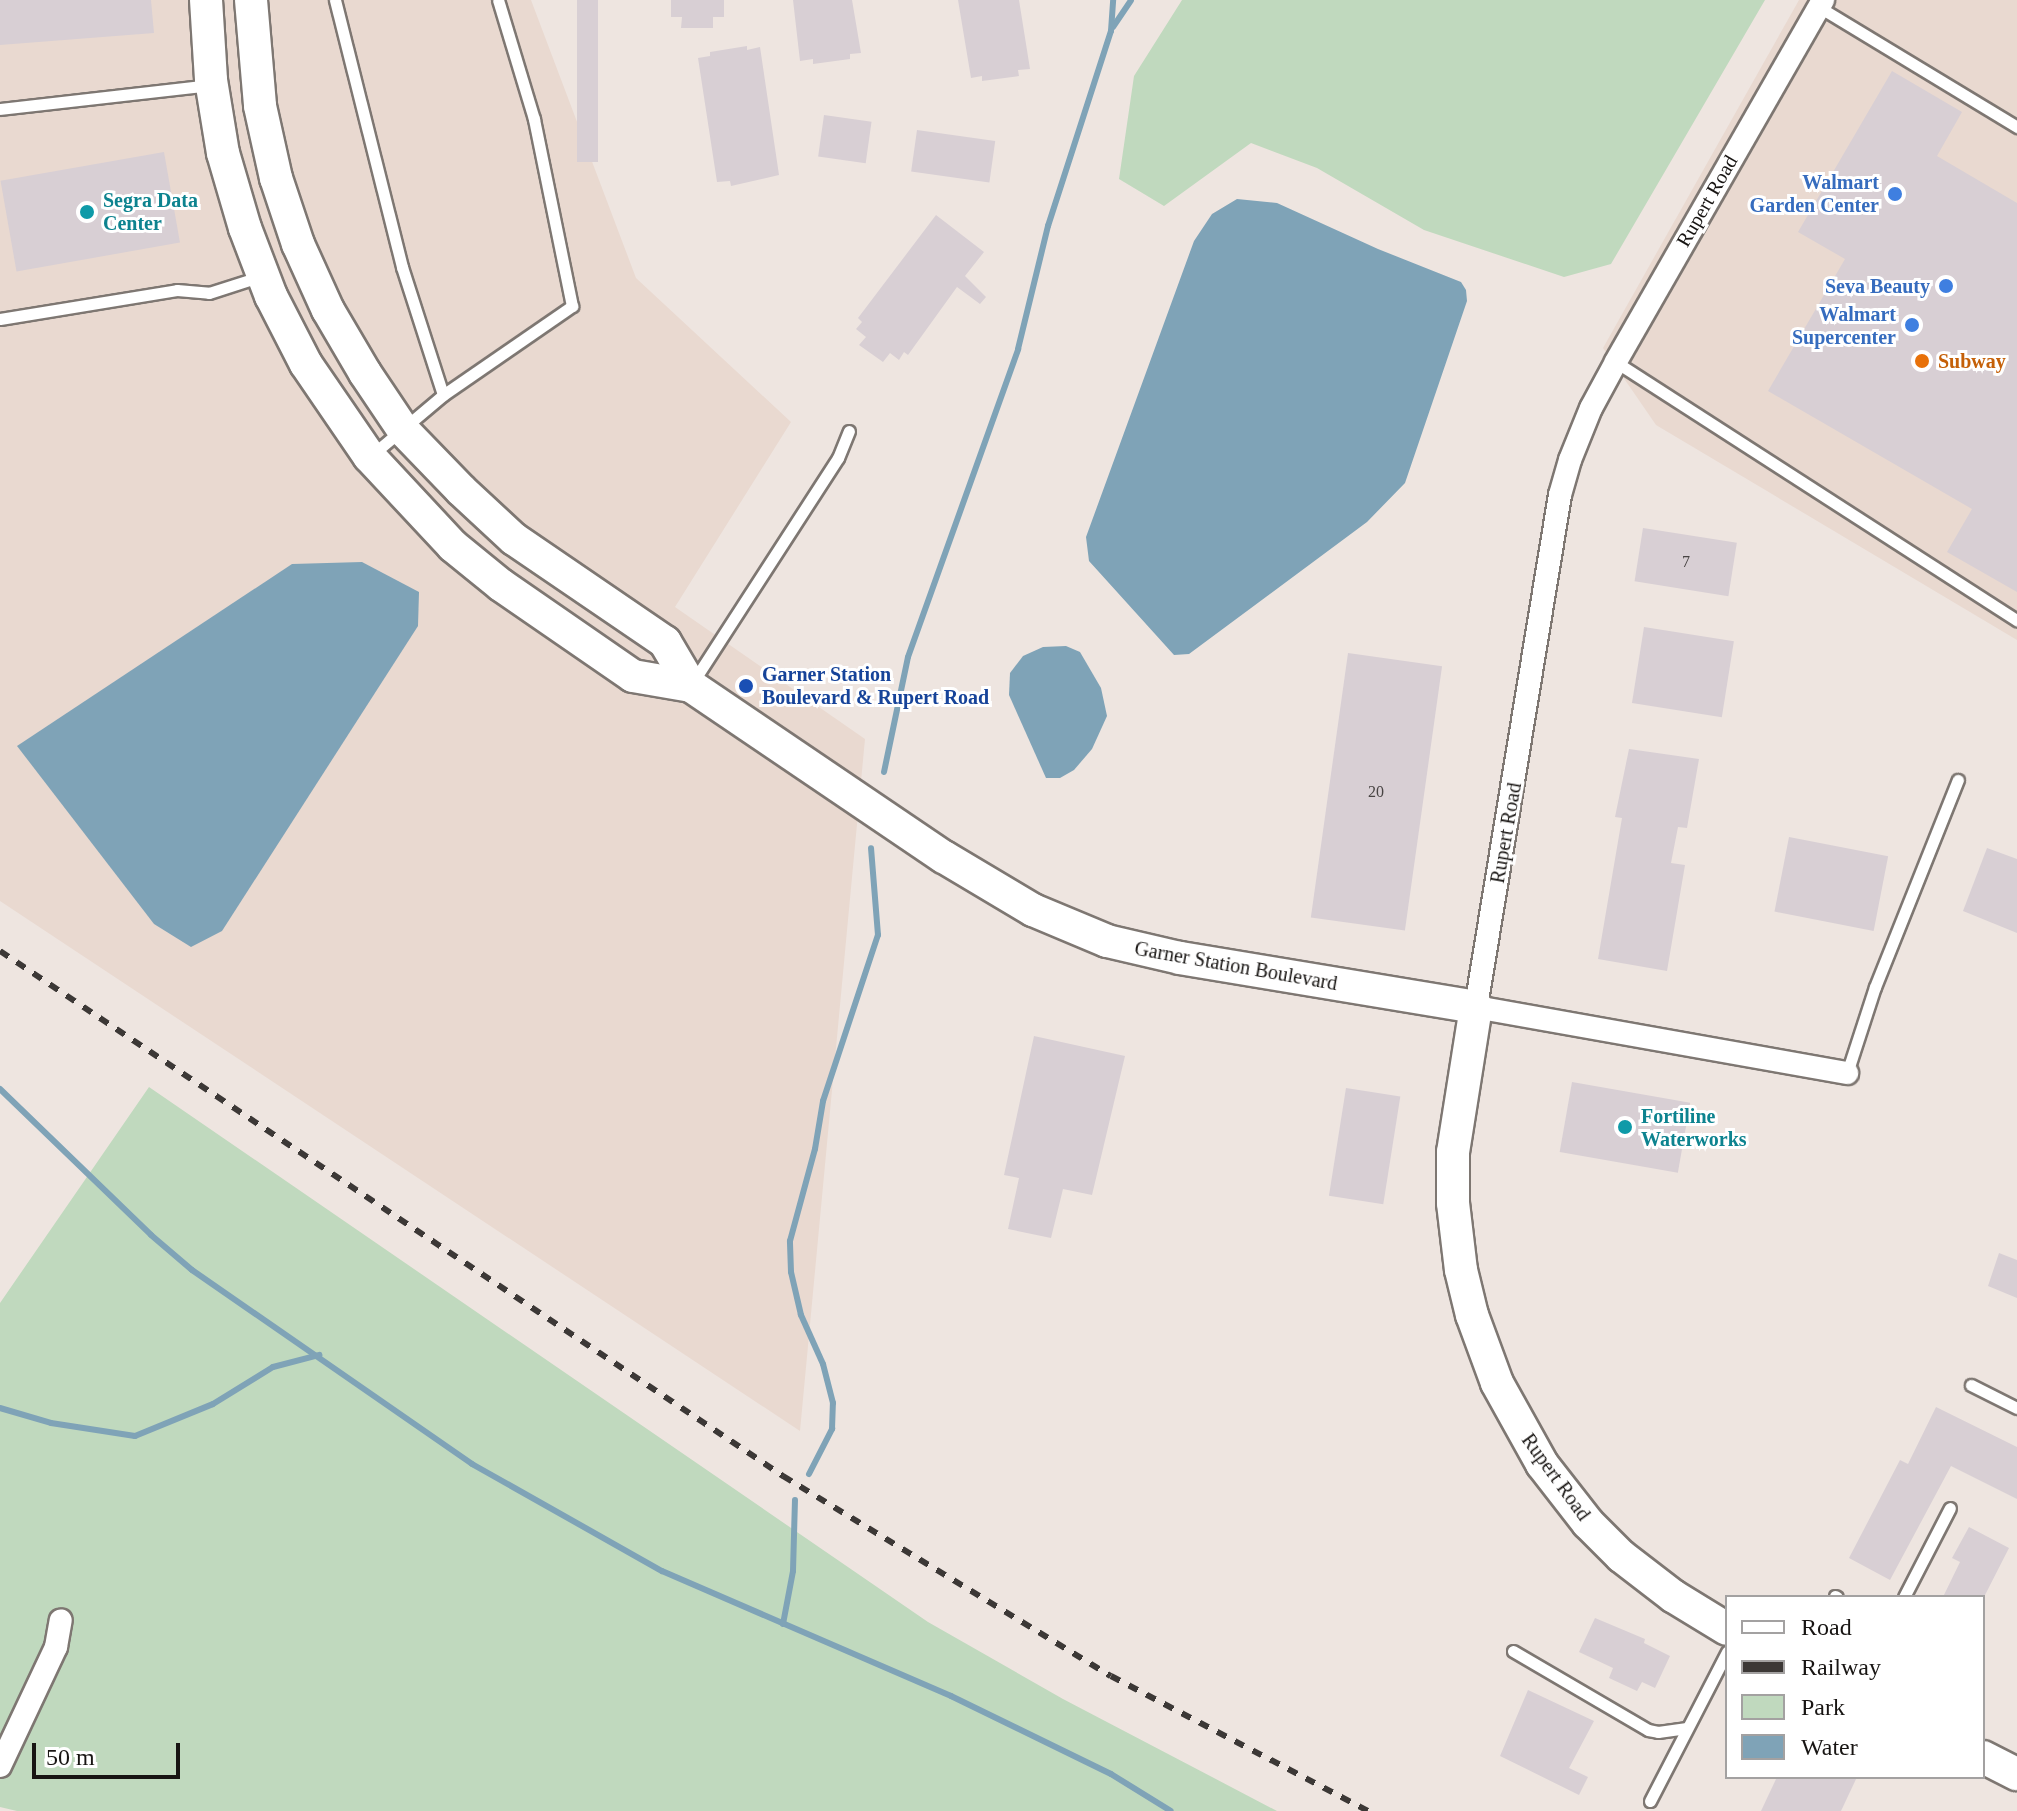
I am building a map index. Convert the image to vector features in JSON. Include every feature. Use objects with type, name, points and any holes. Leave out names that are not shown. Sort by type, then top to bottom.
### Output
[{"type":"street","name":"Garner Station Boulevard","points":[[206,0],[212,84],[223,153],[263,276],[306,364],[369,456],[453,546],[501,585],[633,676],[691,686],[944,857],[1033,910],[1107,941],[1180,958],[1847,1073]]},
{"type":"street","name":"Garner Station Boulevard","points":[[251,0],[260,106],[276,178],[298,244],[328,310],[404,431],[514,539],[665,642],[691,686]]},
{"type":"street","name":"Rupert Road","points":[[1725,1628],[1663,1588],[1621,1556],[1588,1523],[1542,1464],[1497,1383],[1472,1315],[1461,1270],[1453,1203],[1453,1152],[1560,495],[1591,408],[1821,4]]},
{"type":"street","points":[[0,1766],[56,1647],[61,1620]]},
{"type":"street","points":[[1985,1758],[2017,1774]]},
{"type":"lane","points":[[335,0],[402,267],[443,395]]},
{"type":"lane","points":[[369,456],[404,431],[443,395],[572,306],[534,119],[498,0]]},
{"type":"lane","points":[[1821,4],[2017,127]]},
{"type":"lane","points":[[0,109],[212,84]]},
{"type":"lane","points":[[0,319],[177,290],[209,293],[263,276]]},
{"type":"lane","points":[[1616,362],[2017,620]]},
{"type":"lane","points":[[691,686],[838,458],[849,431]]},
{"type":"lane","points":[[1847,1073],[1875,987],[1958,780]]},
{"type":"lane","points":[[1971,1385],[2017,1408]]},
{"type":"lane","points":[[1905,1595],[1950,1508]]},
{"type":"lane","points":[[1513,1651],[1648,1730],[1658,1732],[1687,1728]]},
{"type":"lane","points":[[1650,1801],[1725,1656]]},
{"type":"shaded area","points":[[0,0],[531,0],[636,278],[791,422],[675,607],[865,739],[800,1431],[0,901]]},
{"type":"shaded area","points":[[1799,0],[2017,0],[2017,640],[1656,425],[1603,348]]},
{"type":"green space","points":[[1182,0],[1765,0],[1611,264],[1564,277],[1424,230],[1317,168],[1251,143],[1164,206],[1119,179],[1134,76]]},
{"type":"green space","points":[[149,1087],[928,1622],[1063,1699],[1277,1811],[17,1811],[0,1807],[0,1303]]},
{"type":"water","points":[[1237,199],[1277,203],[1378,249],[1461,282],[1467,301],[1405,483],[1367,522],[1189,654],[1174,655],[1089,561],[1086,537],[1194,241],[1212,214]]},
{"type":"water","points":[[362,562],[419,592],[418,626],[222,931],[191,947],[154,924],[17,746],[292,564]]},
{"type":"water","points":[[1066,646],[1080,652],[1101,688],[1107,716],[1092,749],[1074,770],[1060,778],[1046,778],[1009,695],[1010,673],[1023,656],[1043,647]]},
{"type":"building","points":[[0,0],[151,0],[154,33],[0,45]]},
{"type":"building","points":[[577,0],[598,0],[598,162],[577,162]]},
{"type":"building","points":[[671,0],[724,0],[724,17],[713,17],[713,28],[681,28],[682,17],[671,17]]},
{"type":"building","points":[[793,0],[852,0],[861,53],[850,54],[850,59],[813,64],[813,59],[800,61]]},
{"type":"building","points":[[958,0],[1019,0],[1030,69],[1018,70],[1019,76],[982,81],[982,76],[971,78]]},
{"type":"building","points":[[747,46],[747,50],[760,47],[779,175],[731,186],[730,181],[717,182],[698,58],[710,56],[710,52]]},
{"type":"building","name":"Walmart Supercenter","points":[[1892,71],[1962,112],[1937,156],[2017,203],[2017,592],[1947,552],[1972,509],[1768,391],[1845,259],[1798,232]]},
{"type":"building","points":[[824,115],[872,122],[866,163],[818,157]]},
{"type":"building","points":[[917,130],[995,141],[989,183],[911,172]]},
{"type":"building","name":"Segra Data Center","points":[[164,152],[180,243],[16,271],[1,181]]},
{"type":"building","points":[[936,215],[984,252],[965,276],[986,297],[980,304],[957,287],[908,355],[904,352],[899,360],[890,353],[883,362],[859,345],[866,337],[856,329],[862,322],[858,318]]},
{"type":"building","points":[[1643,528],[1737,543],[1728,596],[1635,581]]},
{"type":"building","points":[[1644,627],[1734,641],[1722,717],[1632,703]]},
{"type":"building","points":[[1348,653],[1442,666],[1405,931],[1311,917]]},
{"type":"building","points":[[1629,749],[1699,759],[1687,828],[1678,827],[1671,863],[1685,865],[1667,971],[1598,959],[1622,818],[1615,817]]},
{"type":"building","points":[[1789,837],[1888,856],[1874,931],[1774,912]]},
{"type":"building","points":[[1987,848],[2017,859],[2017,933],[1963,911]]},
{"type":"building","points":[[1034,1036],[1125,1056],[1092,1195],[1063,1189],[1051,1238],[1008,1229],[1019,1178],[1004,1175]]},
{"type":"building","name":"Fortiline Waterworks","points":[[1572,1082],[1690,1103],[1678,1173],[1560,1152]]},
{"type":"building","points":[[1346,1088],[1400,1097],[1383,1204],[1329,1196]]},
{"type":"building","points":[[1999,1253],[2017,1260],[2017,1298],[1988,1286]]},
{"type":"building","points":[[1936,1407],[2017,1447],[2017,1499],[1951,1466],[1890,1580],[1849,1558],[1900,1460],[1908,1464]]},
{"type":"building","points":[[1969,1527],[2009,1548],[1985,1595],[1944,1595],[1960,1562],[1952,1558]]},
{"type":"building","points":[[1595,1618],[1645,1639],[1644,1643],[1670,1656],[1655,1688],[1642,1682],[1637,1691],[1609,1678],[1613,1668],[1579,1652]]},
{"type":"building","points":[[1528,1690],[1594,1721],[1569,1768],[1588,1777],[1579,1795],[1500,1756]]},
{"type":"building","points":[[1776,1779],[1856,1779],[1841,1811],[1761,1811]]},
{"type":"waterway","points":[[884,772],[908,657],[1018,349],[1048,226],[1111,31],[1113,0]]},
{"type":"waterway","points":[[1113,27],[1131,0]]},
{"type":"waterway","points":[[809,1474],[832,1429],[833,1403],[823,1364],[801,1315],[791,1272],[790,1241],[815,1149],[823,1101],[878,935],[871,848]]},
{"type":"waterway","points":[[0,1089],[151,1235],[192,1270],[472,1464],[662,1571],[951,1696],[1111,1774],[1171,1811]]},
{"type":"waterway","points":[[0,1408],[51,1423],[135,1436],[213,1404],[273,1367],[319,1355]]},
{"type":"waterway","points":[[783,1624],[793,1571],[795,1500]]},
{"type":"railway","points":[[0,951],[783,1476],[1111,1676],[1368,1811]]},
{"type":"place","name":"Walmart Garden Center","points":[[1895,194]]},
{"type":"place","name":"Segra Data Center","points":[[87,212]]},
{"type":"place","name":"Seva Beauty","points":[[1946,286]]},
{"type":"place","name":"Walmart Supercenter","points":[[1912,325]]},
{"type":"place","name":"Subway","points":[[1922,361]]},
{"type":"place","name":"Garner Station Boulevard & Rupert Road","points":[[746,686]]},
{"type":"place","name":"Fortiline Waterworks","points":[[1625,1127]]}]
